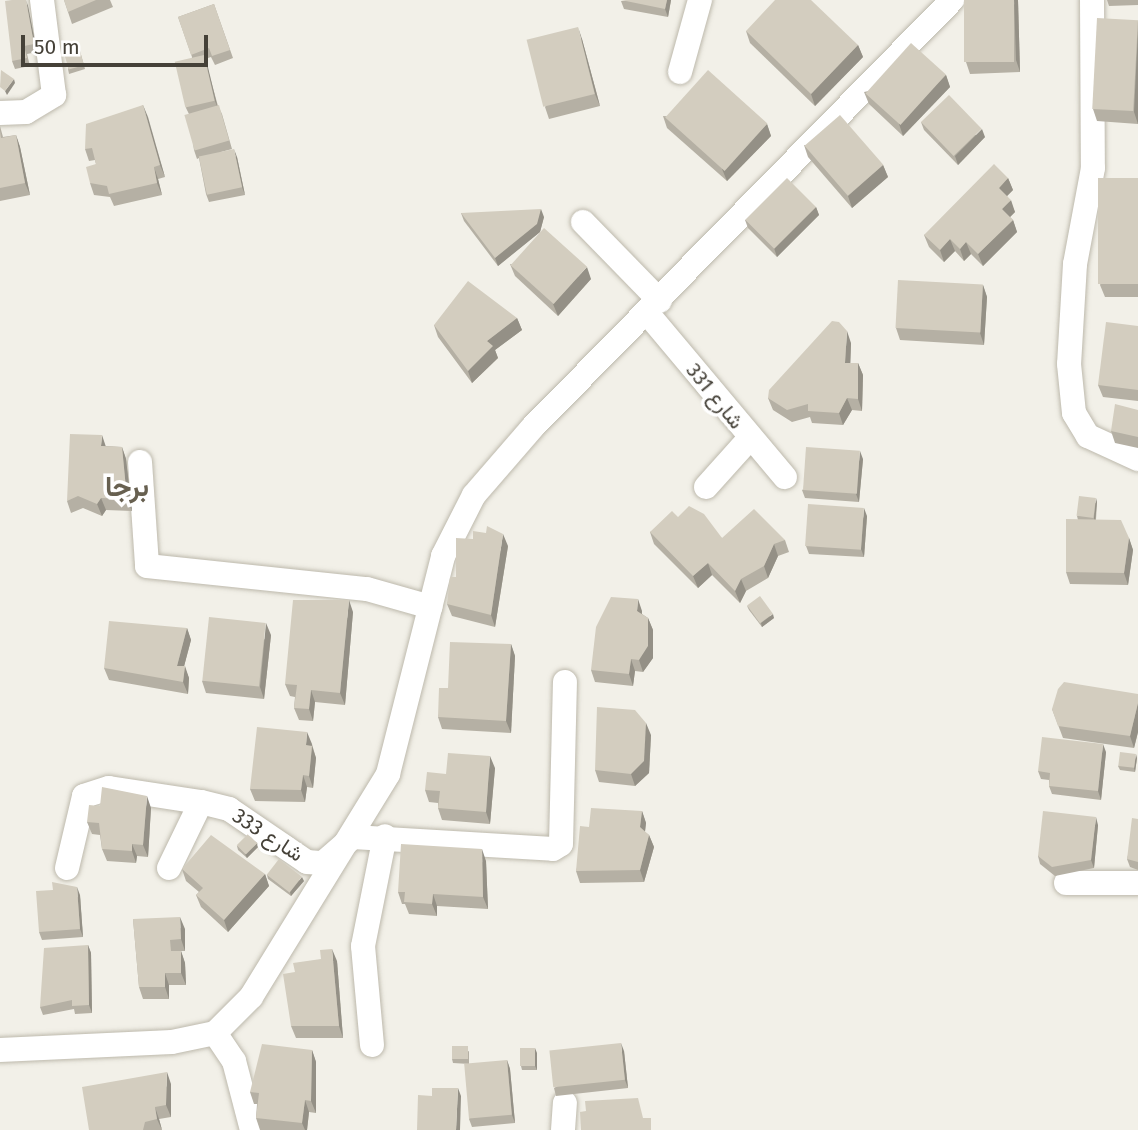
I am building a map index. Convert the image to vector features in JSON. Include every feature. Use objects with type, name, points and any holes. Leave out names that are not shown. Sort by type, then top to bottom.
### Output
[{"type":"street","points":[[0,113],[26,112],[54,96],[42,0]]},
{"type":"street","points":[[680,72],[700,0]]},
{"type":"street","points":[[0,1050],[172,1042],[215,1033],[251,997],[353,837],[388,774],[430,607],[454,527],[474,495],[532,428],[654,307],[952,0]]},
{"type":"street","points":[[1092,0],[1093,168],[1075,264],[1069,364],[1074,413],[1088,436],[1138,459]]},
{"type":"street","name":"شارع 331","points":[[583,222],[654,307],[749,439],[785,477]]},
{"type":"street","points":[[706,487],[749,439]]},
{"type":"street","points":[[140,462],[147,566],[367,589],[430,607]]},
{"type":"street","points":[[353,837],[385,836],[527,848],[561,844],[565,682]]},
{"type":"street","name":"شارع 333","points":[[67,869],[84,796],[109,788],[229,809],[307,862],[323,863],[353,837]]},
{"type":"street","points":[[169,868],[201,802]]},
{"type":"street","points":[[372,1045],[363,946],[385,836]]},
{"type":"street","points":[[1066,883],[1138,883]]},
{"type":"street","points":[[215,1033],[233,1061],[252,1130]]},
{"type":"street","points":[[563,1130],[565,1103]]},
{"type":"building","points":[[26,0],[34,44],[24,46],[27,58],[12,61],[5,1]]},
{"type":"building","points":[[64,0],[96,0],[68,12]]},
{"type":"building","points":[[621,0],[667,0],[665,9]]},
{"type":"building","points":[[775,0],[811,0],[858,45],[811,94],[746,31]]},
{"type":"building","points":[[964,0],[1014,0],[1014,62],[964,62]]},
{"type":"building","points":[[214,4],[230,50],[212,56],[209,48],[191,55],[178,17]]},
{"type":"building","points":[[1097,18],[1138,20],[1133,111],[1092,109]]},
{"type":"building","points":[[578,27],[595,94],[543,107],[527,40]]},
{"type":"building","points":[[911,43],[946,74],[900,125],[865,94]]},
{"type":"building","points":[[78,44],[84,65],[69,70],[63,48]]},
{"type":"building","points":[[204,55],[215,101],[185,108],[175,62]]},
{"type":"building","points":[[1,70],[14,79],[5,91],[0,87]]},
{"type":"building","points":[[708,70],[767,124],[725,171],[665,118]]},
{"type":"building","points":[[949,95],[982,129],[954,156],[921,122]]},
{"type":"building","points":[[143,105],[160,165],[154,167],[157,183],[109,194],[107,186],[90,183],[86,167],[96,164],[92,148],[85,149],[86,124]]},
{"type":"building","points":[[219,105],[229,141],[195,150],[184,115]]},
{"type":"building","points":[[840,115],[883,165],[848,196],[805,146]]},
{"type":"building","points":[[0,131],[1,138],[16,135],[25,183],[0,188]]},
{"type":"building","points":[[234,149],[242,187],[207,195],[199,156]]},
{"type":"building","points":[[994,164],[1008,178],[999,188],[1011,200],[1002,209],[1013,220],[978,254],[966,242],[960,249],[950,239],[940,250],[924,235]]},
{"type":"building","points":[[787,178],[816,207],[774,249],[745,220]]},
{"type":"building","points":[[1098,178],[1138,178],[1138,284],[1098,284]]},
{"type":"building","points":[[541,209],[537,224],[495,258],[461,213]]},
{"type":"building","points":[[544,228],[587,267],[554,304],[511,265]]},
{"type":"building","points":[[898,280],[983,284],[980,332],[895,328]]},
{"type":"building","points":[[468,281],[517,318],[487,341],[493,346],[468,371],[434,325]]},
{"type":"building","points":[[832,321],[839,322],[847,331],[845,363],[858,363],[858,399],[847,398],[839,413],[808,411],[808,404],[787,410],[768,398],[769,390]]},
{"type":"building","points":[[1106,322],[1138,326],[1138,390],[1098,385]]},
{"type":"building","points":[[1115,404],[1138,410],[1138,437],[1111,431]]},
{"type":"building","points":[[70,434],[102,435],[101,446],[122,447],[127,499],[101,498],[97,504],[78,496],[67,501]]},
{"type":"building","points":[[806,447],[860,451],[857,494],[803,490]]},
{"type":"building","points":[[1079,496],[1096,498],[1093,518],[1077,516]]},
{"type":"building","points":[[808,504],[864,508],[861,550],[805,546]]},
{"type":"building","points":[[689,506],[704,514],[722,538],[754,509],[785,540],[774,544],[764,566],[741,579],[735,591],[708,563],[693,576],[650,532],[672,511],[678,517]]},
{"type":"building","points":[[1066,519],[1121,520],[1129,538],[1124,573],[1066,572]]},
{"type":"building","points":[[487,526],[503,534],[491,615],[447,604],[450,577],[456,577],[456,538],[473,539],[473,531],[486,533]]},
{"type":"building","points":[[760,596],[773,614],[760,623],[747,605]]},
{"type":"building","points":[[611,597],[638,599],[637,611],[648,618],[648,646],[639,660],[631,659],[629,674],[591,670],[596,627]]},
{"type":"building","points":[[293,600],[349,600],[340,693],[311,690],[309,709],[294,708],[297,685],[285,684]]},
{"type":"building","points":[[209,617],[266,623],[259,687],[202,681]]},
{"type":"building","points":[[109,621],[187,628],[177,666],[185,666],[183,682],[104,668]]},
{"type":"building","points":[[450,642],[511,644],[506,721],[438,717],[439,688],[448,688]]},
{"type":"building","points":[[1064,682],[1138,694],[1130,736],[1058,726],[1052,709],[1058,689]]},
{"type":"building","points":[[597,707],[635,710],[646,723],[644,761],[631,774],[595,770]]},
{"type":"building","points":[[257,727],[307,732],[306,745],[312,746],[309,776],[303,775],[301,790],[250,789]]},
{"type":"building","points":[[1042,737],[1103,744],[1098,791],[1049,786],[1050,773],[1038,771]]},
{"type":"building","points":[[1120,752],[1136,754],[1134,768],[1118,766]]},
{"type":"building","points":[[448,753],[490,756],[486,812],[438,808],[440,791],[425,790],[427,772],[446,774]]},
{"type":"building","points":[[102,787],[147,796],[143,845],[132,844],[132,851],[102,849],[99,823],[87,822],[89,805],[100,806]]},
{"type":"building","points":[[591,808],[642,811],[640,827],[649,835],[640,870],[576,871],[580,826],[589,827]]},
{"type":"building","points":[[1043,811],[1096,817],[1091,860],[1052,867],[1038,856]]},
{"type":"building","points":[[1132,818],[1138,819],[1138,862],[1127,859]]},
{"type":"building","points":[[248,834],[257,843],[246,855],[237,845]]},
{"type":"building","points":[[211,835],[265,874],[224,920],[196,895],[203,888],[182,869]]},
{"type":"building","points":[[401,844],[482,849],[483,897],[433,894],[432,904],[404,902],[405,892],[398,892]]},
{"type":"building","points":[[279,859],[302,877],[290,893],[267,875]]},
{"type":"building","points":[[52,882],[77,887],[80,929],[39,932],[36,891],[53,890]]},
{"type":"building","points":[[180,917],[181,939],[170,940],[171,951],[181,951],[181,973],[165,973],[165,987],[139,987],[133,919]]},
{"type":"building","points":[[88,945],[89,1005],[72,1006],[72,1000],[40,1007],[44,948]]},
{"type":"building","points":[[332,949],[339,1026],[291,1026],[283,974],[295,972],[293,963],[321,959],[320,950]]},
{"type":"building","points":[[621,1043],[625,1080],[553,1087],[549,1051]]},
{"type":"building","points":[[262,1044],[312,1050],[311,1101],[305,1100],[302,1123],[256,1118],[259,1093],[250,1092]]},
{"type":"building","points":[[452,1046],[468,1046],[468,1059],[452,1059]]},
{"type":"building","points":[[520,1048],[535,1048],[535,1066],[520,1066]]},
{"type":"building","points":[[507,1060],[512,1115],[469,1119],[464,1064]]},
{"type":"building","points":[[167,1072],[166,1105],[155,1107],[157,1119],[145,1122],[143,1130],[89,1130],[82,1087]]},
{"type":"building","points":[[432,1088],[458,1088],[456,1130],[417,1130],[418,1095],[432,1096]]},
{"type":"building","points":[[638,1098],[643,1118],[651,1118],[651,1130],[581,1130],[580,1112],[586,1111],[585,1101]]},
{"type":"district","name":"برجا","points":[[127,487]]}]
